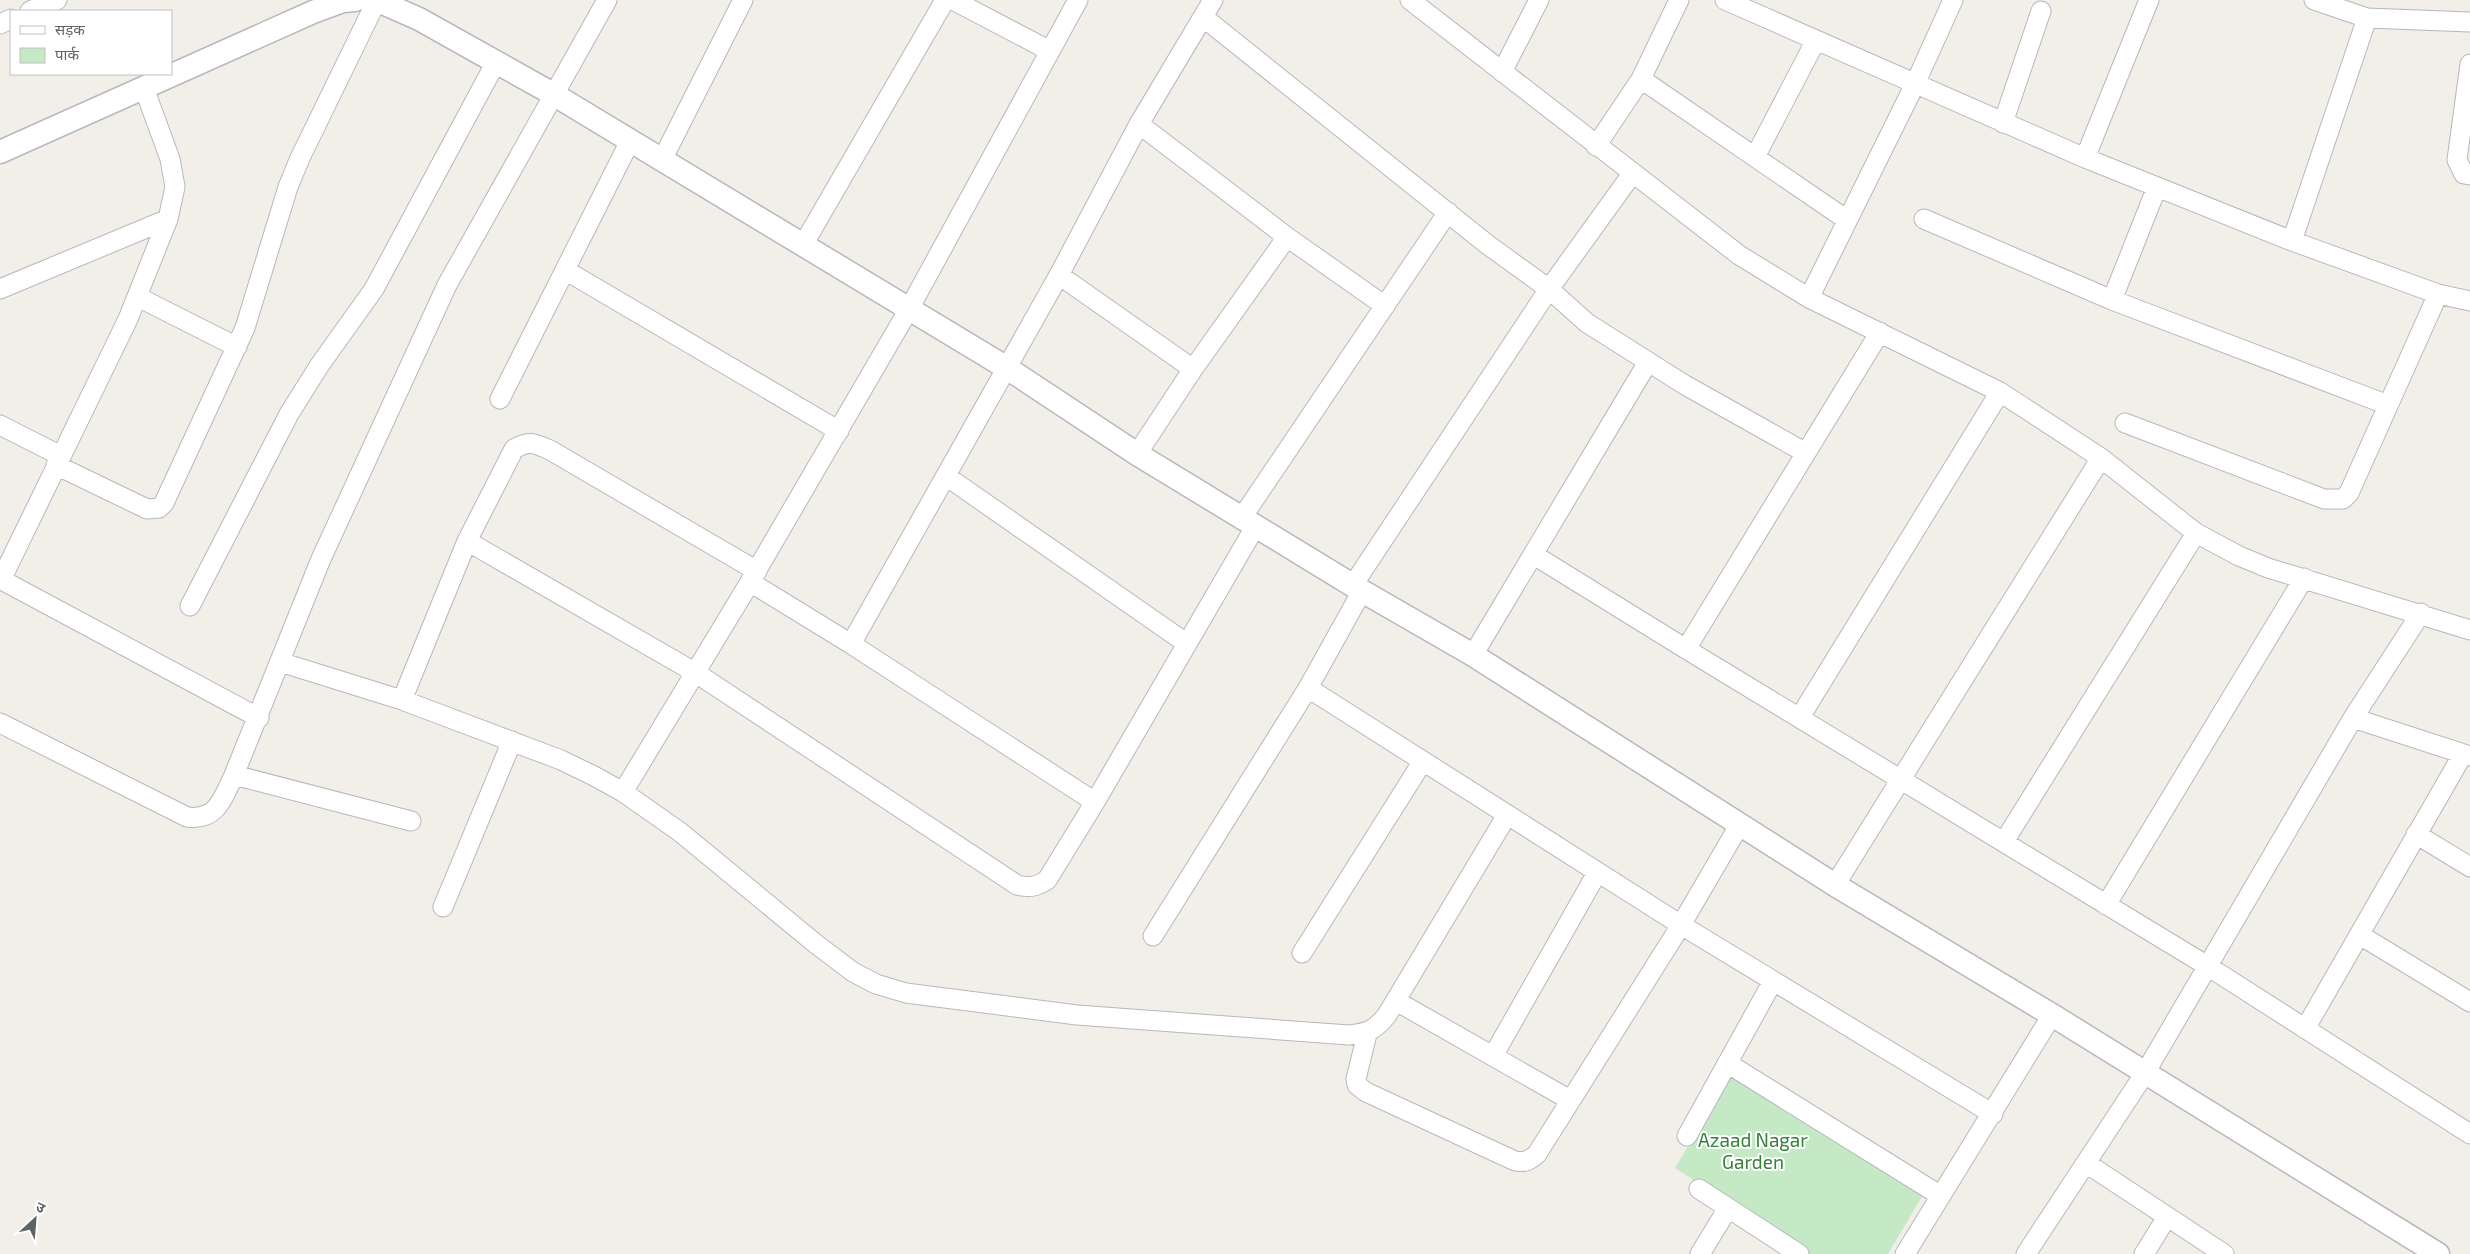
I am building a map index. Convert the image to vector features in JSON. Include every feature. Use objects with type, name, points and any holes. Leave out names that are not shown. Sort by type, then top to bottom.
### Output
[{"type":"street","points":[[32,10],[57,0]]},
{"type":"street","points":[[0,723],[187,817],[199,819],[210,815],[220,804],[259,718],[321,559],[447,285],[607,0]]},
{"type":"street","points":[[662,160],[743,0]]},
{"type":"street","points":[[803,245],[944,0]]},
{"type":"street","points":[[953,0],[1050,51]]},
{"type":"street","points":[[623,792],[753,576],[909,309],[1078,0]]},
{"type":"street","points":[[851,644],[1008,368],[1139,124],[1212,0]]},
{"type":"street","points":[[1410,0],[1632,174],[1739,255],[1809,298],[2000,392],[2101,458],[2196,533],[2239,556],[2268,568],[2421,613],[2470,630]]},
{"type":"street","points":[[1502,72],[1539,0]]},
{"type":"street","points":[[1596,146],[1641,78],[1678,0]]},
{"type":"street","points":[[1725,0],[2085,158],[2292,241],[2438,294],[2470,301]]},
{"type":"street","points":[[1809,298],[1915,84],[1953,0]]},
{"type":"street","points":[[2085,158],[2149,0]]},
{"type":"street","points":[[2314,0],[2366,18],[2470,22]]},
{"type":"street","points":[[0,425],[58,461],[147,509],[159,508],[171,488],[237,347],[256,296],[278,219],[300,158],[367,1]]},
{"type":"street","points":[[0,152],[313,12],[343,2],[367,1],[419,19],[553,94],[1008,368],[1137,454],[1248,523],[1474,655],[1836,885],[2052,1015],[2438,1254]]},
{"type":"street","points":[[2003,122],[2041,11]]},
{"type":"street","points":[[1203,17],[1488,245],[1549,289],[1587,323],[1648,362],[1806,453]]},
{"type":"street","points":[[2292,241],[2366,18]]},
{"type":"street","points":[[1756,157],[1816,40]]},
{"type":"street","points":[[190,606],[289,414],[319,366],[374,289],[496,62]]},
{"type":"street","points":[[2470,64],[2457,160],[2464,174],[2470,174]]},
{"type":"street","points":[[1641,78],[1847,220]]},
{"type":"street","points":[[144,88],[170,159],[175,187],[168,219],[138,296],[1,580],[259,718]]},
{"type":"street","points":[[1139,124],[1287,237],[1385,306]]},
{"type":"street","points":[[500,399],[630,141]]},
{"type":"street","points":[[1153,936],[1308,688],[1357,588],[1549,289],[1632,174]]},
{"type":"street","points":[[2112,300],[2157,187]]},
{"type":"street","points":[[467,541],[696,672],[1017,884],[1028,888],[1038,886],[1047,880],[1095,802],[1186,643],[1248,523],[1385,306],[1448,212]]},
{"type":"street","points":[[0,289],[168,219]]},
{"type":"street","points":[[1924,219],[2112,300],[2388,405]]},
{"type":"street","points":[[1137,454],[1193,369],[1287,237]]},
{"type":"street","points":[[565,270],[839,430]]},
{"type":"street","points":[[1059,275],[1193,369]]},
{"type":"street","points":[[2125,423],[2315,496],[2333,500],[2343,499],[2349,493],[2438,294]]},
{"type":"street","points":[[138,296],[237,347]]},
{"type":"street","points":[[1686,649],[1880,332]]},
{"type":"street","points":[[1474,655],[1648,362]]},
{"type":"street","points":[[1800,717],[2000,392]]},
{"type":"street","points":[[402,700],[467,541],[514,449],[525,443],[534,444],[550,450],[753,576],[851,644],[1095,802]]},
{"type":"street","points":[[1836,885],[2101,458]]},
{"type":"street","points":[[946,476],[1186,643]]},
{"type":"street","points":[[2005,840],[2196,533]]},
{"type":"street","points":[[1534,555],[1686,649],[2005,840],[2106,905],[2209,967],[2470,1134]]},
{"type":"street","points":[[2106,905],[2304,578]]},
{"type":"street","points":[[2026,1254],[2145,1073],[2209,967],[2353,718],[2421,613]]},
{"type":"street","points":[[280,662],[402,700],[561,760],[623,792],[680,832],[823,950],[853,972],[876,984],[906,993],[1077,1015],[1349,1035],[1366,1034],[1377,1028],[1396,1001],[1507,815]]},
{"type":"street","points":[[1308,688],[1596,873],[1993,1114]]},
{"type":"street","points":[[2305,1029],[2416,834],[2466,755],[2353,718]]},
{"type":"street","points":[[443,907],[512,742]]},
{"type":"street","points":[[1302,953],[1423,761]]},
{"type":"street","points":[[234,775],[411,821]]},
{"type":"street","points":[[1366,1034],[1356,1071],[1358,1085],[1366,1092],[1515,1161],[1522,1162],[1537,1154],[1681,925],[1740,824]]},
{"type":"street","points":[[2416,834],[2470,866]]},
{"type":"street","points":[[1494,1056],[1596,873]]},
{"type":"street","points":[[2360,935],[2470,1002]]},
{"type":"street","points":[[1687,1136],[1772,981]]},
{"type":"street","points":[[1396,1001],[1570,1100]]},
{"type":"street","points":[[1905,1254],[1993,1114],[2052,1015]]},
{"type":"street","points":[[1727,1063],[1941,1196]]},
{"type":"street","points":[[2086,1163],[2224,1254]]},
{"type":"street","points":[[1699,1189],[1799,1254]]},
{"type":"street","points":[[1700,1254],[1728,1208]]},
{"type":"street","points":[[2144,1254],[2167,1217]]},
{"type":"green space","name":"Azaad Nagar Garden","points":[[1733,1071],[1923,1195],[1888,1254],[1809,1254],[1675,1168]]}]
